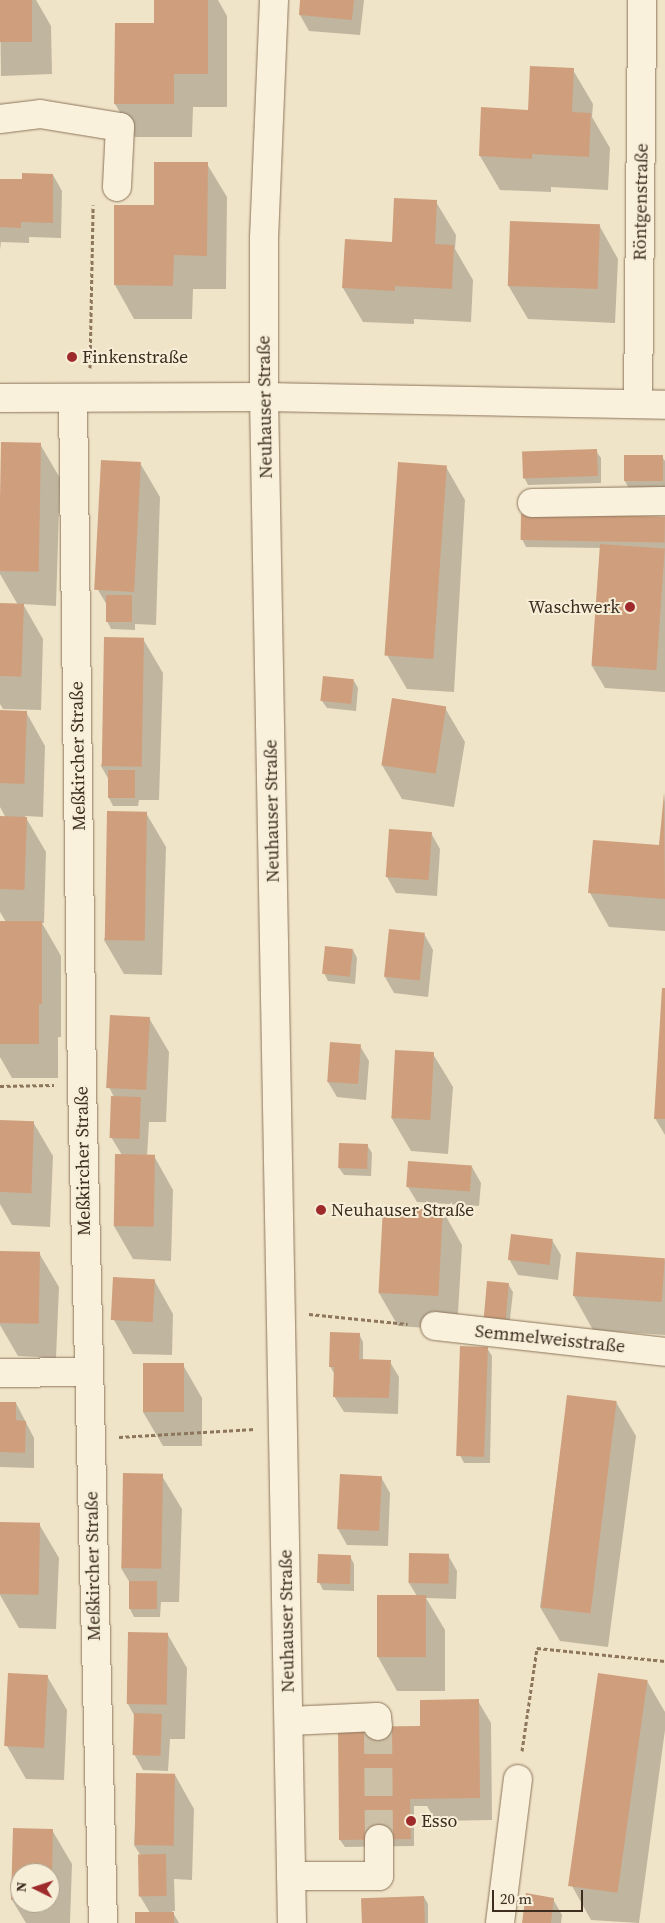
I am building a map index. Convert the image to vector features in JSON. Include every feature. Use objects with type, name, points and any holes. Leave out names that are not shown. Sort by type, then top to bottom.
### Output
[{"type":"street","name":"Neuhauser Straße","points":[[274,0],[264,238],[264,398],[292,1923]]},
{"type":"street","name":"Röntgenstraße","points":[[638,404],[642,0]]},
{"type":"street","points":[[0,119],[40,114],[120,128],[117,187]]},
{"type":"street","points":[[0,398],[264,398],[665,405]]},
{"type":"street","name":"Meßkircher Straße","points":[[81,399],[82,1084],[103,1923]]},
{"type":"street","points":[[532,503],[665,500]]},
{"type":"street","name":"Semmelweisstraße","points":[[435,1326],[665,1352]]},
{"type":"street","points":[[0,1373],[88,1372]]},
{"type":"street","points":[[289,1721],[377,1717],[378,1726]]},
{"type":"street","points":[[500,1923],[518,1779]]},
{"type":"street","points":[[291,1876],[380,1876],[379,1840]]},
{"type":"path","points":[[81,399],[93,201],[117,187]]},
{"type":"path","points":[[0,1086],[82,1084]]},
{"type":"path","points":[[281,1311],[435,1326]]},
{"type":"path","points":[[90,1438],[283,1427]]},
{"type":"path","points":[[518,1779],[537,1648],[665,1661]]},
{"type":"building","points":[[0,0],[32,0],[32,42],[0,42]]},
{"type":"building","points":[[154,0],[208,0],[208,74],[174,74],[174,104],[114,104],[115,23],[154,23]]},
{"type":"building","points":[[300,0],[354,0],[352,20],[299,15]]},
{"type":"building","points":[[530,66],[574,68],[572,112],[591,113],[589,157],[532,154],[532,159],[479,156],[481,107],[528,110]]},
{"type":"building","points":[[154,162],[208,162],[207,256],[174,255],[173,286],[114,285],[114,205],[154,205]]},
{"type":"building","points":[[22,173],[53,174],[53,223],[21,222],[21,228],[0,227],[0,179],[22,179]]},
{"type":"building","points":[[394,198],[437,200],[435,244],[454,245],[452,289],[395,286],[395,291],[342,288],[345,239],[392,242]]},
{"type":"building","points":[[510,221],[600,224],[598,289],[508,286]]},
{"type":"building","points":[[1,442],[41,443],[39,572],[0,571]]},
{"type":"building","points":[[597,449],[598,476],[523,479],[522,452]]},
{"type":"building","points":[[624,455],[663,455],[663,481],[624,481]]},
{"type":"building","points":[[101,460],[141,462],[134,592],[94,590]]},
{"type":"building","points":[[398,462],[447,465],[433,659],[384,656]]},
{"type":"building","points":[[521,514],[665,517],[665,543],[521,540]]},
{"type":"building","name":"Waschwerk","points":[[600,544],[665,549],[656,670],[591,666]]},
{"type":"building","points":[[106,595],[132,595],[132,622],[106,622]]},
{"type":"building","points":[[0,603],[24,604],[21,677],[0,676]]},
{"type":"building","points":[[104,637],[144,638],[142,767],[102,766]]},
{"type":"building","points":[[323,676],[354,679],[351,704],[320,701]]},
{"type":"building","points":[[392,698],[446,707],[436,774],[381,765]]},
{"type":"building","points":[[0,710],[27,711],[24,784],[0,783]]},
{"type":"building","points":[[108,770],[135,770],[135,798],[108,798]]},
{"type":"building","points":[[664,793],[665,899],[588,893],[593,840],[659,845]]},
{"type":"building","points":[[107,811],[147,812],[145,941],[105,940]]},
{"type":"building","points":[[0,816],[27,817],[24,890],[0,889]]},
{"type":"building","points":[[389,829],[432,832],[429,880],[386,877]]},
{"type":"building","points":[[0,921],[42,921],[42,1004],[39,1004],[39,1044],[0,1044]]},
{"type":"building","points":[[389,929],[425,933],[420,981],[384,977]]},
{"type":"building","points":[[325,946],[353,949],[350,977],[322,974]]},
{"type":"building","points":[[662,988],[665,988],[665,1119],[654,1119]]},
{"type":"building","points":[[110,1015],[150,1017],[146,1090],[106,1088]]},
{"type":"building","points":[[330,1042],[361,1044],[358,1084],[327,1082]]},
{"type":"building","points":[[395,1050],[434,1052],[430,1120],[391,1118]]},
{"type":"building","points":[[111,1096],[141,1097],[140,1139],[110,1138]]},
{"type":"building","points":[[0,1120],[34,1121],[31,1193],[0,1192]]},
{"type":"building","points":[[339,1143],[368,1144],[367,1169],[338,1168]]},
{"type":"building","points":[[115,1154],[155,1155],[154,1227],[114,1226]]},
{"type":"building","points":[[408,1161],[472,1165],[470,1191],[406,1187]]},
{"type":"building","points":[[383,1207],[443,1210],[438,1296],[378,1293]]},
{"type":"building","points":[[511,1234],[553,1239],[550,1265],[508,1260]]},
{"type":"building","points":[[0,1251],[40,1252],[39,1324],[0,1323]]},
{"type":"building","points":[[576,1252],[665,1258],[662,1302],[573,1296]]},
{"type":"building","points":[[113,1277],[155,1279],[153,1322],[111,1320]]},
{"type":"building","points":[[487,1281],[509,1283],[506,1320],[484,1318]]},
{"type":"building","points":[[330,1332],[360,1333],[359,1359],[391,1360],[389,1398],[333,1397],[334,1367],[329,1367]]},
{"type":"building","points":[[460,1346],[488,1347],[484,1457],[456,1456]]},
{"type":"building","points":[[143,1363],[184,1363],[184,1412],[143,1412]]},
{"type":"building","points":[[567,1395],[617,1401],[591,1613],[541,1607]]},
{"type":"building","points":[[0,1402],[16,1402],[16,1420],[26,1421],[25,1453],[0,1452]]},
{"type":"building","points":[[123,1473],[163,1474],[161,1569],[121,1568]]},
{"type":"building","points":[[340,1474],[382,1476],[379,1531],[337,1529]]},
{"type":"building","points":[[0,1522],[40,1523],[39,1595],[0,1594]]},
{"type":"building","points":[[409,1553],[449,1554],[448,1584],[408,1583]]},
{"type":"building","points":[[318,1554],[351,1555],[350,1584],[317,1583]]},
{"type":"building","points":[[129,1581],[157,1581],[157,1609],[129,1609]]},
{"type":"building","points":[[377,1595],[426,1595],[426,1657],[377,1657]]},
{"type":"building","points":[[128,1632],[168,1633],[167,1705],[127,1704]]},
{"type":"building","points":[[8,1673],[48,1675],[44,1748],[4,1746]]},
{"type":"building","points":[[598,1673],[648,1680],[618,1893],[568,1886]]},
{"type":"building","points":[[479,1699],[480,1798],[410,1799],[411,1839],[339,1840],[338,1727],[420,1726],[420,1700]]},
{"type":"building","points":[[134,1713],[162,1714],[161,1756],[133,1755]]},
{"type":"building","points":[[136,1773],[175,1774],[174,1846],[135,1845]]},
{"type":"building","points":[[13,1828],[53,1829],[52,1863],[12,1863]]},
{"type":"building","points":[[138,1854],[166,1854],[167,1896],[139,1896]]},
{"type":"building","points":[[526,1893],[554,1898],[551,1923],[522,1923]]},
{"type":"building","points":[[424,1896],[425,1923],[362,1923],[361,1898]]},
{"type":"building","points":[[135,1912],[174,1912],[174,1923],[135,1923]]},
{"type":"tunnel","points":[[378,1726],[379,1839]]},
{"type":"place","name":"Finkenstraße","points":[[72,357]]},
{"type":"place","name":"Waschwerk","points":[[630,607]]},
{"type":"place","name":"Neuhauser Straße","points":[[321,1210]]},
{"type":"place","name":"Esso","points":[[411,1821]]}]
